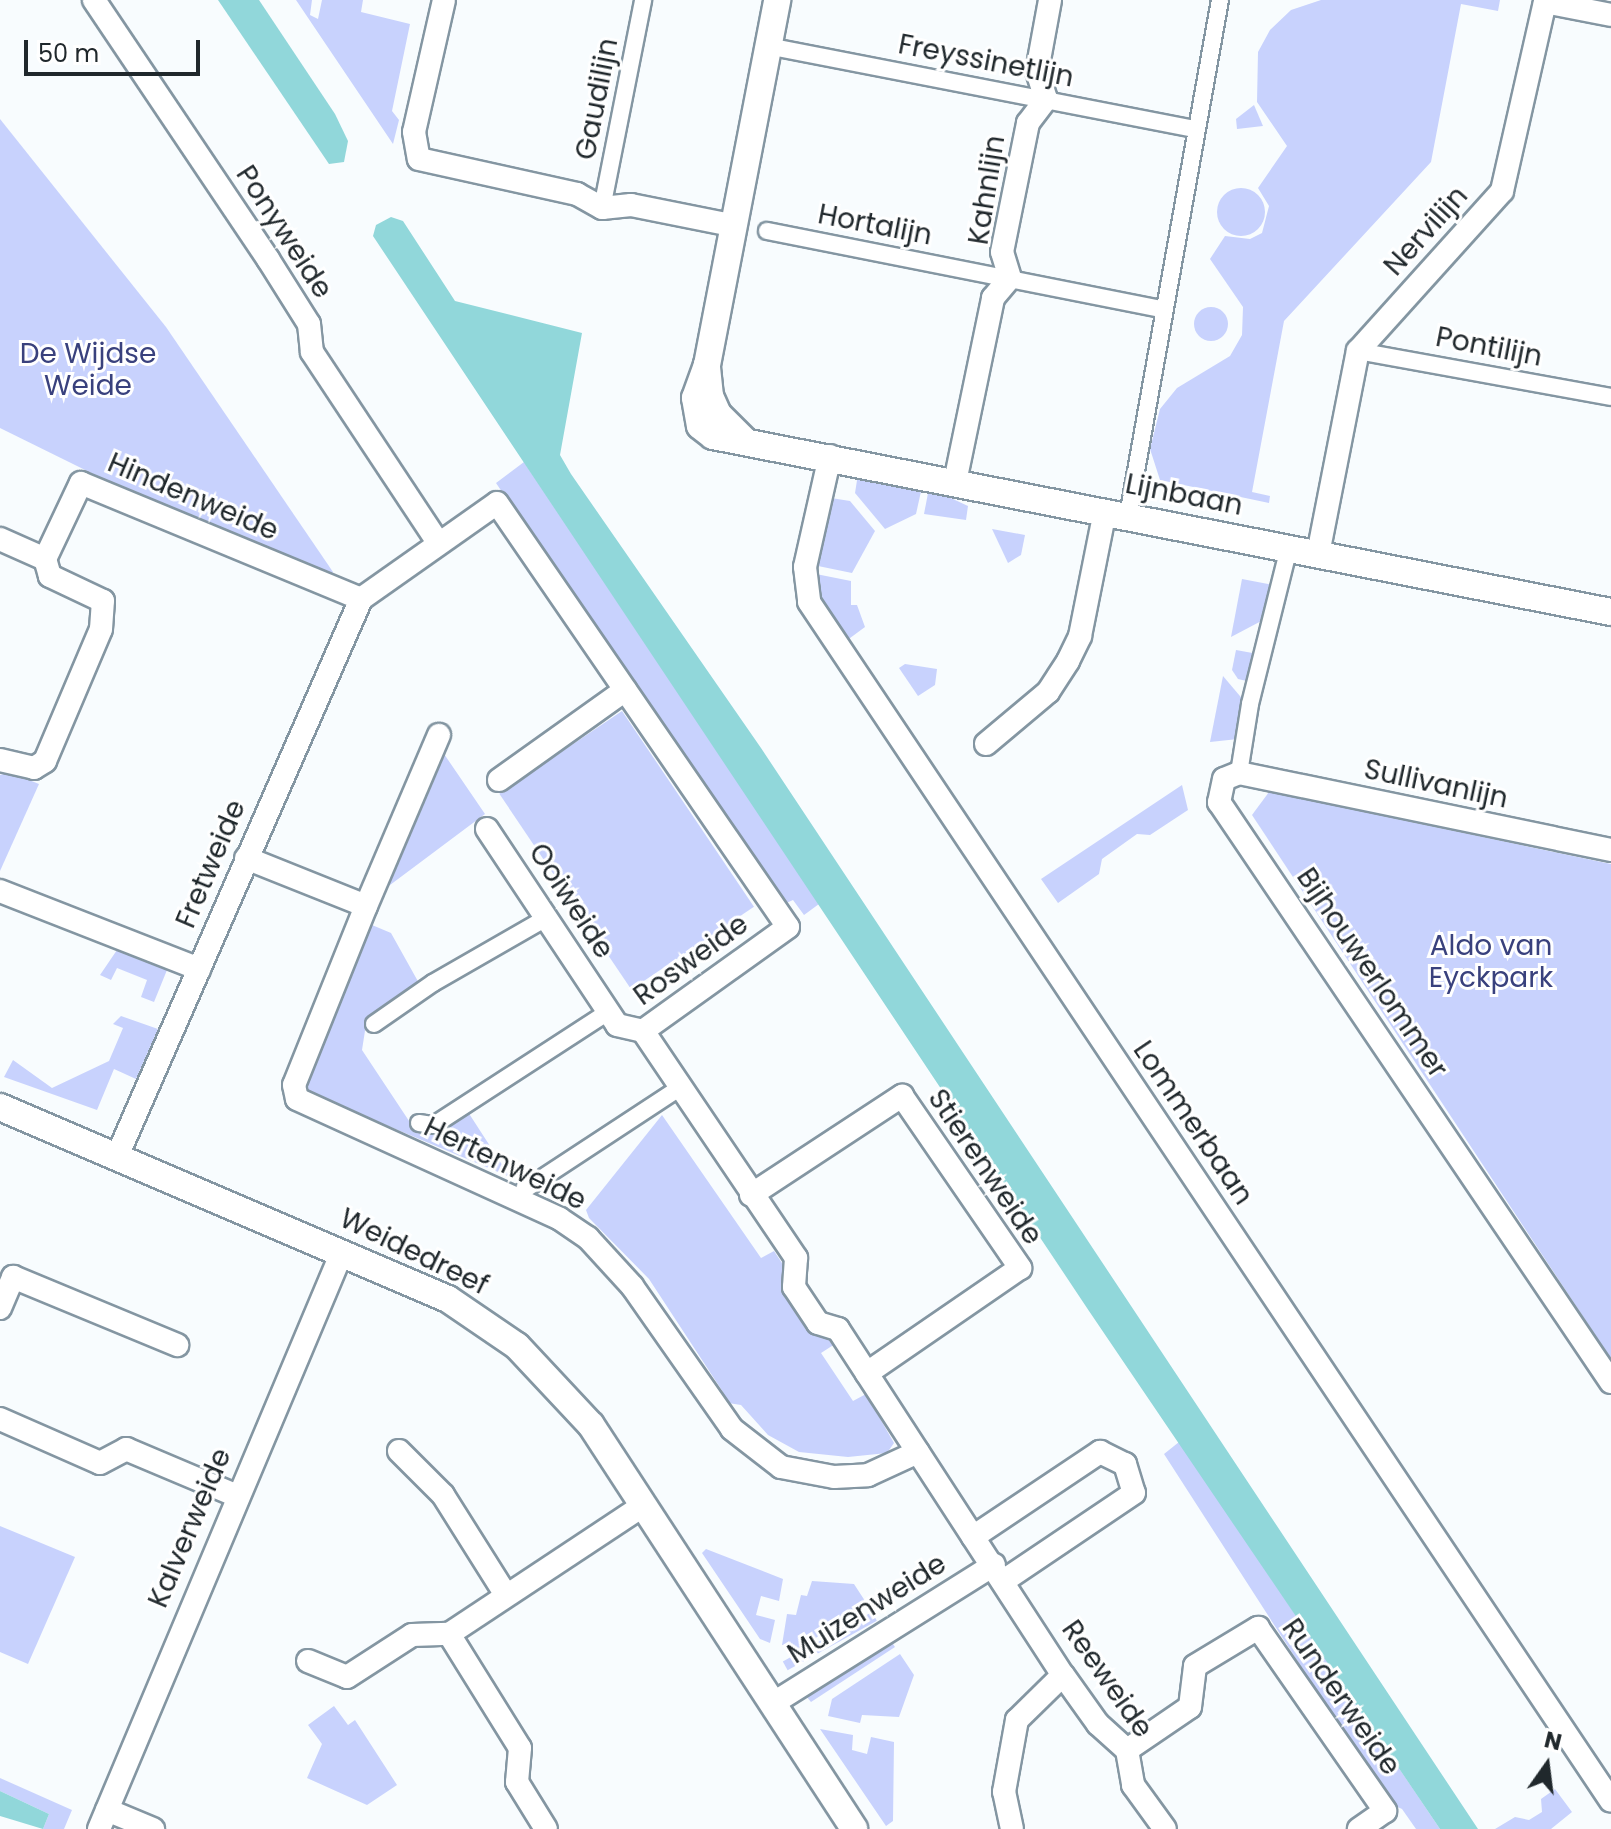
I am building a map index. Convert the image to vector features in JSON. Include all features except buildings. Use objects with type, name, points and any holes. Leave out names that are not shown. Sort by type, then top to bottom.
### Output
[{"type":"street","name":"Ponyweide","points":[[94,0],[309,324],[312,352],[437,541]]},
{"type":"street","points":[[444,0],[414,132],[419,159],[577,194],[602,208],[631,205],[731,225]]},
{"type":"street","name":"Gaudilijn","points":[[602,208],[643,0]]},
{"type":"street","name":"Lijnbaan","points":[[777,0],[731,225],[707,365],[710,396],[718,414],[744,440],[1611,612]]},
{"type":"street","points":[[1046,99],[1037,71],[1050,0]]},
{"type":"street","points":[[986,744],[1048,692],[1080,636],[1156,368],[1161,309],[1220,0]]},
{"type":"street","name":"Nervilijn","points":[[1358,351],[1502,191],[1545,2],[1611,15]]},
{"type":"street","name":"Freyssinetlijn","points":[[767,46],[1195,129]]},
{"type":"street","name":"Kahnlijn","points":[[955,482],[993,298],[1010,278],[1002,252],[1028,123],[1046,99]]},
{"type":"street","name":"Hortalijn","points":[[767,231],[1161,309]]},
{"type":"street","points":[[1318,554],[1358,351]]},
{"type":"street","name":"Pontilijn","points":[[1358,351],[1611,397]]},
{"type":"street","name":"Lommerbaan","points":[[830,456],[805,567],[809,602],[1611,1801]]},
{"type":"street","name":"Hindenweide","points":[[45,559],[81,483],[361,599]]},
{"type":"street","name":"Rosweide","points":[[361,599],[437,541],[497,503],[788,927],[643,1031],[796,1258],[794,1287],[818,1323],[838,1329],[999,1573]]},
{"type":"street","points":[[0,539],[45,559],[50,576],[103,601],[101,629],[45,761],[34,768],[0,760]]},
{"type":"street","points":[[1244,774],[1250,704],[1289,548]]},
{"type":"street","name":"Fretweide","points":[[118,1154],[361,599]]},
{"type":"street","points":[[499,780],[625,690]]},
{"type":"street","points":[[246,858],[366,906],[439,735]]},
{"type":"street","name":"Sullivanlijn","points":[[1244,774],[1611,850]]},
{"type":"street","name":"Bijhouwerlommer","points":[[1244,774],[1224,779],[1219,802],[1611,1382]]},
{"type":"street","name":"Ooiweide","points":[[487,829],[617,1025],[643,1031]]},
{"type":"street","points":[[0,891],[199,969]]},
{"type":"street","name":"Hertenweide","points":[[366,906],[294,1085],[297,1099],[560,1219],[588,1238],[632,1286],[732,1429],[781,1467],[834,1477],[868,1475],[918,1452]]},
{"type":"street","points":[[374,1024],[433,983],[546,918]]},
{"type":"street","points":[[419,1123],[434,1125],[608,1012]]},
{"type":"street","points":[[524,1190],[679,1088]]},
{"type":"street","name":"Stierenweide","points":[[751,1195],[902,1096],[1020,1268],[867,1373]]},
{"type":"street","name":"Weidedreef","points":[[0,1107],[118,1154],[448,1299],[517,1346],[590,1422],[854,1829]]},
{"type":"street","name":"Kalverweide","points":[[103,1819],[235,1495],[342,1252]]},
{"type":"street","points":[[0,1308],[13,1277],[177,1345]]},
{"type":"street","points":[[0,1419],[100,1463],[126,1449],[235,1495]]},
{"type":"street","points":[[399,1451],[443,1495],[506,1595]]},
{"type":"street","name":"Muizenweide","points":[[772,1704],[1134,1493],[1125,1464],[1100,1452],[973,1537]]},
{"type":"street","points":[[308,1661],[347,1677],[412,1635],[449,1634],[644,1505]]},
{"type":"street","name":"Reeweide","points":[[999,1573],[1063,1675],[1098,1724],[1127,1750],[1133,1785],[1165,1829]]},
{"type":"street","name":"Runderweide","points":[[1127,1750],[1190,1707],[1195,1666],[1258,1628],[1385,1811],[1359,1829]]},
{"type":"street","points":[[449,1634],[520,1748],[517,1782],[546,1829]]},
{"type":"street","points":[[1012,1829],[1004,1792],[1017,1720],[1063,1675]]},
{"type":"street","points":[[103,1819],[153,1829]]},
{"type":"green space","points":[[296,0],[312,0],[310,15],[318,19],[322,0],[363,0],[361,12],[410,24],[392,111],[399,120],[393,144]]},
{"type":"green space","points":[[1321,0],[1500,0],[1498,11],[1461,4],[1431,162],[1284,321],[1252,492],[1270,496],[1269,503],[1160,480],[1150,449],[1160,409],[1177,388],[1230,356],[1242,335],[1243,307],[1210,259],[1225,236],[1250,239],[1262,233],[1269,206],[1258,188],[1287,146],[1257,102],[1258,52],[1270,30],[1291,10]]},
{"type":"green space","points":[[1254,105],[1263,126],[1237,129],[1236,119]]},
{"type":"green space","name":"De Wijdse Weide","points":[[0,119],[166,327],[333,572],[327,579],[146,500],[0,428]]},
{"type":"green space","points":[[1241,188],[1250,189],[1258,195],[1264,203],[1264,221],[1258,229],[1250,235],[1241,236],[1232,235],[1224,229],[1218,221],[1217,212],[1218,203],[1224,195],[1232,189]]},
{"type":"green space","points":[[1211,307],[1223,312],[1228,324],[1223,336],[1211,341],[1199,336],[1194,324],[1199,312]]},
{"type":"green space","points":[[524,462],[819,904],[804,915],[793,900],[782,905],[496,483]]},
{"type":"green space","points":[[858,474],[922,487],[916,514],[885,529],[855,493]]},
{"type":"green space","points":[[929,488],[968,506],[966,520],[924,514]]},
{"type":"green space","points":[[831,498],[850,501],[875,531],[852,573],[818,566]]},
{"type":"green space","points":[[992,529],[1025,535],[1021,555],[1008,563]]},
{"type":"green space","points":[[816,574],[851,581],[851,605],[857,605],[865,627],[846,641],[818,598]]},
{"type":"green space","points":[[1242,579],[1273,585],[1267,618],[1231,637]]},
{"type":"green space","points":[[1236,650],[1258,654],[1251,682],[1238,679],[1232,670]]},
{"type":"green space","points":[[905,664],[937,669],[935,685],[918,696],[899,668]]},
{"type":"green space","points":[[1223,676],[1245,702],[1238,739],[1210,742]]},
{"type":"green space","points":[[622,711],[754,907],[631,989],[499,794]]},
{"type":"green space","points":[[442,751],[485,814],[386,888],[373,910]]},
{"type":"green space","points":[[9,772],[39,784],[0,871],[0,775]]},
{"type":"green space","points":[[1182,785],[1188,810],[1150,835],[1137,834],[1102,859],[1099,874],[1058,903],[1041,879]]},
{"type":"green space","name":"Aldo van Eyckpark","points":[[1269,792],[1611,864],[1611,1359],[1252,815]]},
{"type":"green space","points":[[372,925],[391,933],[420,985],[367,1018],[362,1050],[417,1133],[432,1135],[468,1112],[510,1177],[307,1092],[304,1084]]},
{"type":"green space","points":[[117,950],[167,970],[154,1002],[141,997],[147,980],[117,968],[111,980],[100,975]]},
{"type":"green space","points":[[121,1016],[158,1029],[136,1079],[114,1069],[97,1110],[4,1077],[13,1060],[52,1088],[109,1061],[123,1028],[113,1024]]},
{"type":"green space","points":[[662,1115],[761,1258],[774,1251],[788,1272],[784,1292],[812,1331],[828,1331],[835,1344],[821,1353],[853,1401],[866,1394],[894,1443],[887,1453],[848,1457],[799,1452],[768,1435],[741,1405],[722,1402],[717,1397],[723,1392],[649,1279],[589,1218],[586,1210]]},
{"type":"green space","points":[[1179,1442],[1440,1829],[1416,1829],[1402,1809],[1389,1803],[1164,1454]]},
{"type":"green space","points":[[0,1526],[75,1557],[28,1664],[0,1652]]},
{"type":"green space","points":[[706,1549],[783,1579],[779,1601],[761,1596],[756,1615],[775,1620],[770,1643],[760,1639],[702,1553]]},
{"type":"green space","points":[[812,1581],[854,1584],[867,1604],[799,1649],[782,1645],[787,1614],[796,1615],[801,1595],[807,1596]]},
{"type":"green space","points":[[872,1612],[877,1621],[788,1670],[783,1661]]},
{"type":"green space","points":[[889,1638],[895,1647],[811,1702],[805,1695]]},
{"type":"green space","points":[[900,1654],[914,1675],[899,1717],[862,1715],[860,1723],[828,1716],[832,1699]]},
{"type":"green space","points":[[334,1706],[348,1725],[355,1720],[397,1785],[367,1805],[307,1778],[322,1744],[308,1725]]},
{"type":"green space","points":[[820,1729],[853,1735],[852,1750],[867,1754],[871,1737],[894,1742],[893,1821],[886,1826]]},
{"type":"green space","points":[[0,1778],[72,1810],[64,1829],[43,1829],[49,1814],[0,1791]]},
{"type":"green space","points":[[1555,1789],[1572,1812],[1551,1829],[1495,1829],[1515,1817],[1529,1820],[1542,1812],[1541,1799]]},
{"type":"shaded area","points":[[218,0],[259,0],[335,114],[348,141],[344,162],[329,164]]},
{"type":"shaded area","points":[[391,217],[403,221],[455,301],[582,333],[560,455],[571,474],[761,748],[1478,1829],[1440,1829],[1089,1311],[373,236],[376,225]]},
{"type":"shaded area","points":[[0,1791],[49,1814],[43,1829],[0,1816]]}]
